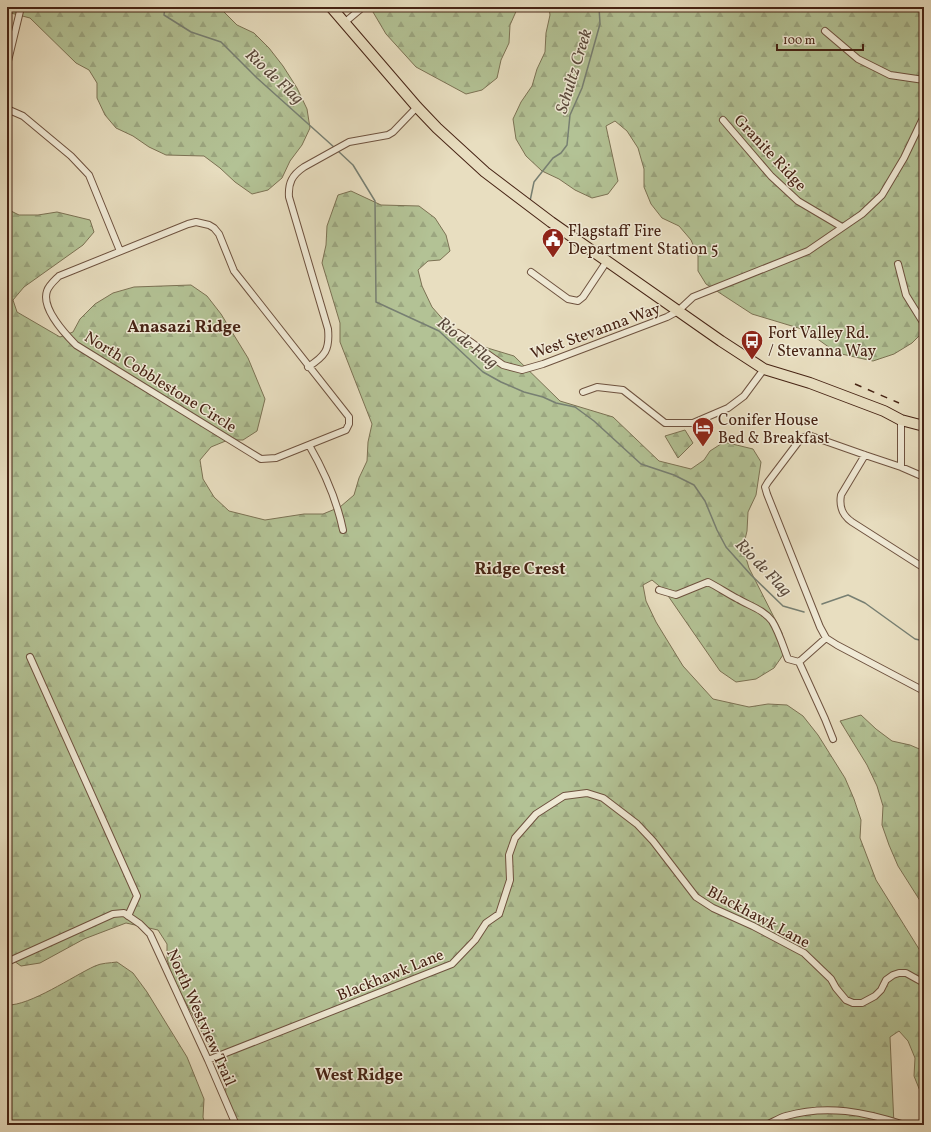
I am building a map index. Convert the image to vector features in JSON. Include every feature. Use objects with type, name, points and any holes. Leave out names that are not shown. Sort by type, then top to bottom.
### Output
[{"type":"main road","points":[[331,7],[417,107],[437,128],[485,172],[537,212],[721,341],[764,369],[884,411],[901,420],[924,426]]},
{"type":"street","points":[[7,65],[20,7]]},
{"type":"street","points":[[344,23],[363,7]]},
{"type":"street","points":[[825,31],[858,59],[890,75],[924,80]]},
{"type":"street","points":[[308,367],[319,360],[327,350],[329,340],[328,328],[289,197],[288,187],[297,171],[349,142],[388,135],[393,132],[417,107]]},
{"type":"street","points":[[7,109],[23,116],[71,156],[90,175],[120,251]]},
{"type":"street","name":"West Stevanna Way","points":[[458,333],[504,365],[522,370],[557,359],[657,321],[678,311],[693,297],[808,251],[862,214],[882,195],[904,158],[924,116]]},
{"type":"street","name":"Granite Ridge","points":[[723,120],[771,176],[798,201],[842,227]]},
{"type":"street","name":"North Cobblestone Circle","points":[[196,222],[209,225],[214,228],[219,234],[234,271],[308,367],[349,417],[349,424],[346,430],[276,458],[261,458],[76,344],[67,336],[49,310],[46,302],[46,292],[59,276],[120,251],[196,222]]},
{"type":"street","points":[[532,272],[568,299],[578,301],[583,297],[608,261]]},
{"type":"street","points":[[898,264],[906,295],[924,324]]},
{"type":"street","points":[[583,392],[597,387],[623,390],[664,424],[693,423],[728,408],[744,396],[764,369]]},
{"type":"street","points":[[901,420],[901,466]]},
{"type":"street","points":[[924,478],[901,466],[865,456],[810,436],[804,437],[799,441],[768,482],[766,488],[766,494],[806,594],[826,638],[924,691]]},
{"type":"street","points":[[309,445],[340,512],[343,530]]},
{"type":"street","points":[[865,456],[841,495],[841,509],[845,517],[924,568]]},
{"type":"street","points":[[659,590],[676,595],[708,582],[718,587],[760,610],[771,620],[776,628],[788,659],[799,662]]},
{"type":"street","points":[[799,662],[826,638]]},
{"type":"street","points":[[7,962],[113,914],[124,913],[128,916],[137,896],[30,657]]},
{"type":"street","points":[[799,662],[825,719],[832,739]]},
{"type":"street","name":"Blackhawk Lane","points":[[208,1060],[452,964],[475,940],[486,923],[499,914],[510,880],[509,855],[515,838],[536,814],[564,796],[587,793],[603,798],[637,824],[653,841],[696,898],[713,908],[753,926],[804,954],[822,969],[846,1000],[853,1003],[862,1003],[875,996],[881,990],[886,980],[899,973],[906,973],[924,983]]},
{"type":"street","name":"North Westview Trail","points":[[128,916],[140,924],[150,934],[236,1125]]},
{"type":"street","points":[[766,1125],[785,1116],[806,1111],[833,1109],[864,1114],[905,1125]]},
{"type":"green space","points":[[7,7],[219,7],[237,25],[254,33],[269,48],[283,66],[297,88],[307,109],[310,128],[302,145],[290,161],[282,178],[268,190],[252,194],[204,156],[166,155],[116,128],[105,115],[97,98],[97,83],[89,70],[76,63],[30,18],[7,12]]},
{"type":"green space","points":[[370,7],[518,7],[510,25],[509,43],[501,60],[497,78],[482,90],[466,94],[416,67],[386,34]]},
{"type":"green space","points":[[549,7],[924,7],[924,331],[912,343],[894,354],[873,361],[837,353],[805,330],[752,314],[706,284],[698,271],[698,256],[691,240],[679,226],[662,218],[651,204],[644,187],[644,169],[638,148],[627,131],[615,121],[606,126],[618,181],[608,194],[592,198],[542,171],[526,156],[516,139],[513,119],[521,102],[532,86],[537,69],[545,52],[546,33],[550,15]]},
{"type":"green space","points":[[351,191],[381,205],[419,206],[435,218],[446,235],[450,251],[440,260],[428,261],[418,270],[422,286],[432,307],[461,340],[514,356],[560,401],[613,417],[659,461],[691,469],[704,460],[710,451],[724,442],[753,449],[761,462],[756,495],[748,512],[747,531],[743,548],[749,568],[782,633],[785,652],[774,668],[756,679],[736,682],[720,671],[664,590],[652,580],[643,585],[646,601],[656,622],[683,666],[713,699],[749,707],[768,704],[787,705],[803,716],[818,735],[845,778],[861,820],[860,838],[876,880],[924,957],[924,1101],[914,1076],[915,1058],[908,1041],[899,1031],[890,1037],[894,1125],[232,1125],[225,1104],[226,1085],[220,1065],[173,979],[167,959],[167,944],[158,930],[126,923],[84,939],[40,963],[21,966],[7,956],[7,209],[19,215],[38,215],[57,212],[90,220],[94,232],[83,245],[24,287],[13,300],[17,312],[60,337],[73,332],[80,319],[95,304],[113,293],[134,287],[191,285],[207,296],[221,314],[248,358],[265,399],[257,431],[243,440],[228,440],[211,447],[200,460],[203,479],[214,497],[229,511],[265,520],[304,514],[323,514],[340,507],[354,495],[359,478],[367,461],[368,442],[372,424],[340,342],[340,323],[322,263],[326,245],[327,226],[338,195]]},
{"type":"green space","points":[[685,430],[693,443],[678,458],[665,436]]},
{"type":"green space","points":[[861,715],[892,741],[910,745],[924,751],[924,907],[898,866],[889,845],[882,825],[883,806],[877,786],[867,765],[840,721]]},
{"type":"green space","points":[[117,962],[133,973],[147,992],[187,1057],[204,1099],[203,1117],[205,1125],[7,1125],[7,1005],[27,1001],[39,996],[97,965]]},
{"type":"waterway","name":"Rio de Flag","points":[[165,7],[164,15],[191,32],[221,42],[257,78],[335,148]]},
{"type":"waterway","name":"Schultz Creek","points":[[530,201],[534,182],[553,158],[561,153],[567,145],[570,115],[582,88],[600,24],[599,7]]},
{"type":"waterway","name":"Rio de Flag","points":[[338,151],[353,165],[375,201],[376,302],[439,331],[483,372],[501,382],[556,403],[575,407],[594,421],[641,464],[674,475],[694,485],[705,501],[726,547],[751,575],[783,606],[804,612]]},
{"type":"waterway","name":"Rio de Flag","points":[[822,604],[848,595],[865,603],[915,639],[924,641]]},
{"type":"railway","points":[[855,384],[899,403]]},
{"type":"place","name":"Flagstaff Fire Department Station 5","points":[[553,258]]},
{"type":"place","name":"Fort Valley Rd. / Stevanna Way","points":[[752,360]]},
{"type":"place","name":"Conifer House Bed & Breakfast","points":[[703,448]]},
{"type":"district","name":"Anasazi Ridge","points":[[184,326]]},
{"type":"district","name":"Ridge Crest","points":[[520,568]]},
{"type":"district","name":"West Ridge","points":[[359,1074]]}]
